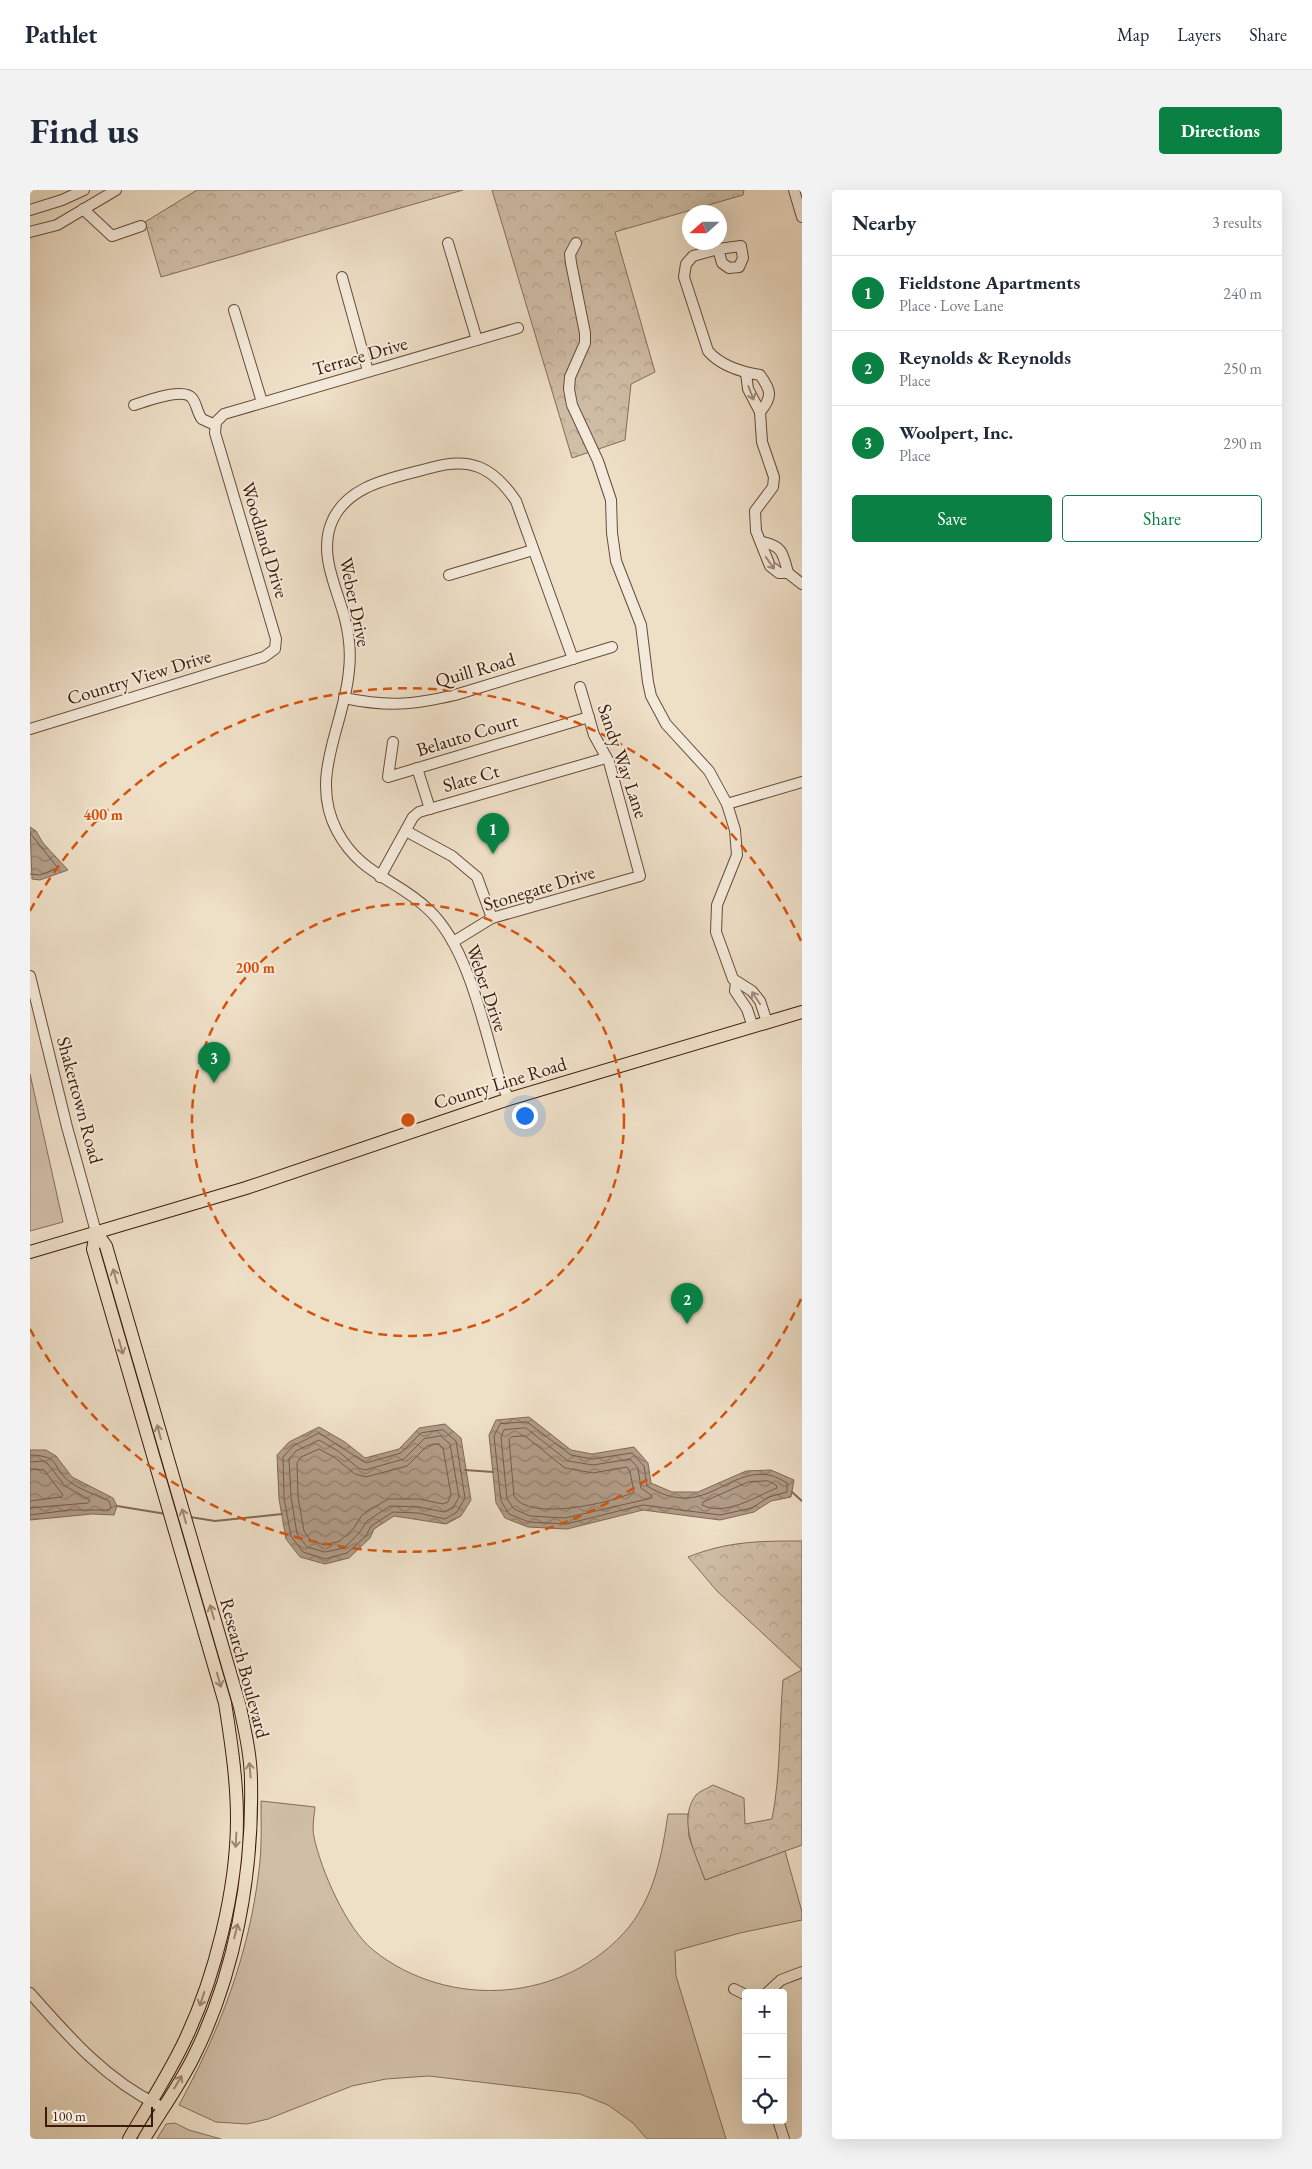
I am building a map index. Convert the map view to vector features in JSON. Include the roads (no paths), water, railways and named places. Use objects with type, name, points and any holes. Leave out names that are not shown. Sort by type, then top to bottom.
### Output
[{"type":"main road","name":"County Line Road","points":[[96,1232],[246,1188],[509,1099],[802,1012]]},
{"type":"main road","points":[[31,1250],[96,1232]]},
{"type":"main road","name":"Research Boulevard","points":[[96,1232],[93,1249],[225,1702],[235,1762],[236,1848],[230,1894],[201,2004],[185,2040],[129,2139]]},
{"type":"main road","name":"Research Boulevard","points":[[96,1232],[106,1246],[240,1707],[251,1781],[246,1886],[224,1978],[193,2058],[144,2139]]},
{"type":"street","points":[[30,210],[62,200],[84,190]]},
{"type":"street","points":[[30,232],[57,226],[116,190]]},
{"type":"street","points":[[794,190],[802,217]]},
{"type":"street","points":[[83,209],[112,236],[141,226]]},
{"type":"street","points":[[448,243],[477,340]]},
{"type":"street","points":[[576,243],[570,254],[585,342],[570,377],[569,389],[572,406],[598,461],[611,500],[615,555],[642,624],[648,682],[652,696],[666,724],[709,771],[727,804],[735,830],[737,855],[717,905],[716,932],[726,962],[736,982],[735,991],[747,1009],[753,1027]]},
{"type":"street","points":[[714,250],[693,256],[686,264],[684,277],[708,351],[715,359],[746,373],[760,375],[769,387],[769,403],[760,412]]},
{"type":"street","points":[[342,277],[368,372]]},
{"type":"street","points":[[234,310],[262,402]]},
{"type":"street","name":"Terrace Drive","points":[[216,424],[224,414],[518,328]]},
{"type":"street","points":[[746,373],[748,389],[760,412],[762,442],[774,477],[773,487],[755,511],[756,531],[770,566],[779,572],[788,572]]},
{"type":"street","points":[[134,405],[171,394],[185,394],[190,396],[195,402],[202,419],[216,424]]},
{"type":"street","name":"Woodland Drive","points":[[216,424],[215,433],[276,639],[276,646],[271,654],[259,659]]},
{"type":"street","name":"Weber Drive","points":[[509,1099],[500,1081],[466,970],[453,942],[426,907],[415,898],[364,867],[349,850],[336,830],[326,793],[325,772],[344,698],[349,670],[349,642],[326,545],[331,524],[346,500],[370,485],[443,464],[457,462],[477,466],[492,473],[505,485],[516,501],[573,659]]},
{"type":"street","points":[[762,542],[774,544],[781,551],[788,572],[802,584]]},
{"type":"street","points":[[450,575],[533,550]]},
{"type":"street","name":"Quill Road","points":[[344,698],[378,705],[428,701],[455,695],[612,647]]},
{"type":"street","name":"Country View Drive","points":[[30,729],[259,659]]},
{"type":"street","name":"Sandy Way Lane","points":[[580,687],[594,735],[606,758],[640,876]]},
{"type":"street","name":"Belauto Court","points":[[393,742],[388,777],[589,717]]},
{"type":"street","name":"Slate Ct","points":[[380,877],[406,832],[412,817],[430,809],[606,758]]},
{"type":"street","points":[[417,768],[430,809]]},
{"type":"street","points":[[727,804],[802,782]]},
{"type":"street","points":[[406,832],[452,856],[477,877],[492,918]]},
{"type":"street","name":"Stonegate Drive","points":[[453,942],[492,918],[640,876]]},
{"type":"street","name":"Shakertown Road","points":[[30,976],[67,1127],[96,1232]]},
{"type":"street","points":[[736,982],[744,984],[760,1001],[767,1022]]},
{"type":"street","points":[[771,1989],[781,1980],[802,1972]]},
{"type":"street","points":[[734,1989],[742,1992]]},
{"type":"street","points":[[30,1993],[86,2055],[150,2102],[162,2107]]},
{"type":"street","points":[[779,2124],[784,2139]]},
{"type":"water","points":[[30,827],[36,831],[43,843],[68,870],[40,880],[32,879]]},
{"type":"water","points":[[529,1417],[571,1450],[592,1454],[634,1447],[648,1463],[651,1483],[672,1492],[698,1492],[746,1471],[771,1470],[794,1480],[791,1497],[771,1501],[754,1512],[720,1520],[643,1510],[567,1529],[528,1527],[505,1518],[496,1503],[489,1435],[496,1420]]},
{"type":"water","points":[[445,1424],[461,1438],[471,1500],[461,1516],[446,1524],[394,1516],[374,1529],[370,1538],[349,1558],[325,1564],[300,1557],[286,1539],[279,1499],[277,1455],[289,1442],[319,1427],[345,1442],[365,1458],[399,1449],[419,1428]]},
{"type":"water","points":[[30,1450],[46,1450],[56,1456],[72,1477],[113,1498],[117,1506],[114,1515],[92,1514],[30,1520]]},
{"type":"waterway","points":[[465,1470],[493,1472]]},
{"type":"waterway","points":[[792,1492],[802,1501]]},
{"type":"waterway","points":[[117,1506],[166,1514]]},
{"type":"waterway","points":[[190,1517],[215,1521],[282,1514]]},
{"type":"place","name":"Fieldstone Apartments","points":[[493,854]]},
{"type":"place","name":"Woolpert, Inc.","points":[[214,1083]]},
{"type":"place","name":"Reynolds & Reynolds","points":[[687,1324]]}]
